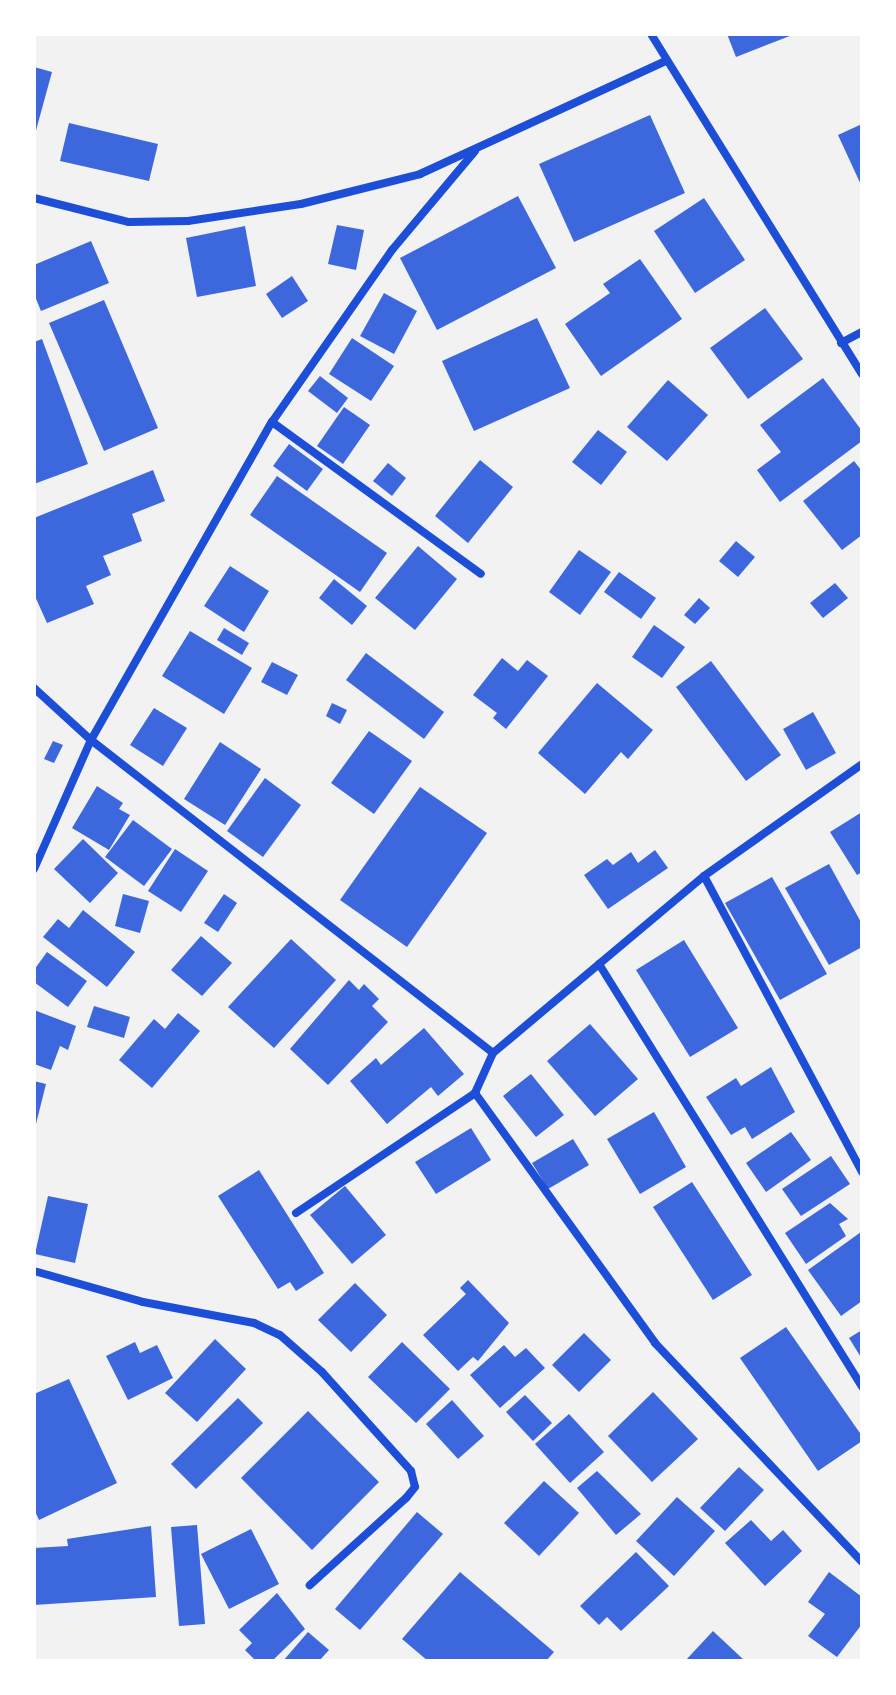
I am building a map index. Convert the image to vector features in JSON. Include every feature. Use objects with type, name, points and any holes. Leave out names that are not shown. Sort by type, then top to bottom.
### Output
[{"type":"street","points":[[651,34],[862,374]]},
{"type":"street","points":[[34,198],[129,222],[188,221],[316,200],[420,174],[666,61]]},
{"type":"street","points":[[34,869],[91,740],[272,422],[392,250],[475,151]]},
{"type":"street","points":[[841,343],[862,332]]},
{"type":"street","points":[[272,422],[481,574]]},
{"type":"street","points":[[34,688],[91,740],[493,1053]]},
{"type":"street","points":[[296,1213],[475,1093],[493,1053],[704,876],[862,764]]},
{"type":"street","points":[[704,876],[862,1172]]},
{"type":"street","points":[[599,964],[862,1387]]},
{"type":"street","points":[[475,1093],[655,1343],[862,1562]]},
{"type":"street","points":[[34,1271],[143,1302],[254,1323],[280,1335],[322,1372],[411,1471],[415,1487],[406,1498],[310,1585]]},
{"type":"building","points":[[727,34],[795,34],[736,57]]},
{"type":"building","points":[[34,67],[52,72],[35,134],[34,133]]},
{"type":"building","points":[[650,115],[685,193],[574,242],[539,164]]},
{"type":"building","points":[[69,123],[158,144],[149,181],[60,161]]},
{"type":"building","points":[[862,124],[862,187],[838,135]]},
{"type":"building","points":[[518,196],[556,268],[437,330],[400,258]]},
{"type":"building","points":[[704,198],[745,260],[695,293],[654,231]]},
{"type":"building","points":[[337,225],[364,230],[356,270],[328,264]]},
{"type":"building","points":[[245,226],[256,286],[197,297],[186,238]]},
{"type":"building","points":[[91,241],[109,283],[41,311],[34,294],[34,265]]},
{"type":"building","points":[[640,259],[682,319],[601,376],[565,324],[610,293],[603,284]]},
{"type":"building","points":[[292,276],[308,301],[282,318],[266,294]]},
{"type":"building","points":[[384,293],[417,311],[394,354],[360,336]]},
{"type":"building","points":[[104,300],[158,428],[104,451],[49,323]]},
{"type":"building","points":[[765,308],[803,359],[748,399],[710,348]]},
{"type":"building","points":[[537,318],[570,388],[474,431],[442,361]]},
{"type":"building","points":[[352,338],[394,366],[371,401],[329,374]]},
{"type":"building","points":[[42,339],[88,464],[34,484],[34,342]]},
{"type":"building","points":[[320,376],[348,398],[337,413],[308,391]]},
{"type":"building","points":[[823,378],[862,431],[862,441],[780,502],[757,470],[781,452],[760,425]]},
{"type":"building","points":[[668,380],[708,415],[667,461],[627,427]]},
{"type":"building","points":[[344,407],[370,425],[343,464],[317,446]]},
{"type":"building","points":[[598,430],[627,452],[601,485],[572,462]]},
{"type":"building","points":[[289,444],[323,469],[307,491],[273,466]]},
{"type":"building","points":[[480,460],[513,487],[468,543],[435,516]]},
{"type":"building","points":[[854,461],[862,471],[862,535],[842,550],[803,501]]},
{"type":"building","points":[[388,463],[406,478],[392,496],[373,481]]},
{"type":"building","points":[[153,470],[165,501],[132,514],[142,541],[103,556],[111,575],[86,586],[94,604],[47,623],[34,594],[34,518]]},
{"type":"building","points":[[277,476],[387,553],[360,592],[250,515]]},
{"type":"building","points":[[736,541],[755,557],[738,577],[719,561]]},
{"type":"building","points":[[418,546],[457,579],[415,630],[375,598]]},
{"type":"building","points":[[579,550],[611,572],[580,615],[549,592]]},
{"type":"building","points":[[230,566],[269,591],[244,632],[204,606]]},
{"type":"building","points":[[619,572],[656,598],[641,619],[604,592]]},
{"type":"building","points":[[334,579],[367,606],[352,625],[319,598]]},
{"type":"building","points":[[835,583],[848,598],[823,618],[810,603]]},
{"type":"building","points":[[699,598],[710,608],[695,624],[684,615]]},
{"type":"building","points":[[654,625],[685,647],[662,678],[632,657]]},
{"type":"building","points":[[224,628],[249,643],[242,655],[217,640]]},
{"type":"building","points":[[190,631],[252,668],[224,714],[162,676]]},
{"type":"building","points":[[366,653],[444,712],[424,739],[346,680]]},
{"type":"building","points":[[502,658],[518,671],[527,660],[548,676],[506,729],[493,718],[497,713],[473,695]]},
{"type":"building","points":[[711,661],[781,755],[746,781],[676,687]]},
{"type":"building","points":[[272,662],[298,675],[287,695],[261,682]]},
{"type":"building","points":[[597,683],[653,730],[628,759],[621,752],[585,794],[538,753]]},
{"type":"building","points":[[332,703],[347,710],[340,724],[326,716]]},
{"type":"building","points":[[154,708],[187,728],[163,766],[130,745]]},
{"type":"building","points":[[813,712],[836,753],[806,770],[783,729]]},
{"type":"building","points":[[369,731],[412,761],[374,814],[331,783]]},
{"type":"building","points":[[53,741],[63,745],[54,763],[44,759]]},
{"type":"building","points":[[220,742],[261,769],[225,825],[184,799]]},
{"type":"building","points":[[265,778],[301,805],[263,857],[227,831]]},
{"type":"building","points":[[97,786],[123,803],[119,809],[130,815],[109,850],[72,828]]},
{"type":"building","points":[[420,787],[487,833],[407,947],[340,900]]},
{"type":"building","points":[[862,812],[862,872],[857,875],[830,832]]},
{"type":"building","points":[[133,820],[172,849],[144,886],[105,857]]},
{"type":"building","points":[[83,839],[118,873],[90,903],[54,869]]},
{"type":"building","points":[[175,849],[208,871],[181,912],[148,891]]},
{"type":"building","points":[[655,850],[668,868],[608,909],[584,875],[607,859],[613,865],[631,852],[638,863]]},
{"type":"building","points":[[829,864],[862,924],[862,947],[829,965],[785,888]]},
{"type":"building","points":[[772,877],[827,974],[780,1000],[725,903]]},
{"type":"building","points":[[123,894],[149,901],[140,933],[115,926]]},
{"type":"building","points":[[224,894],[237,903],[218,932],[204,923]]},
{"type":"building","points":[[83,910],[135,952],[107,987],[43,937],[58,919],[69,928]]},
{"type":"building","points":[[201,936],[232,963],[202,996],[171,970]]},
{"type":"building","points":[[291,939],[336,980],[274,1048],[228,1007]]},
{"type":"building","points":[[684,940],[738,1028],[690,1057],[636,970]]},
{"type":"building","points":[[47,952],[87,981],[68,1007],[34,982],[34,970]]},
{"type":"building","points":[[349,980],[359,990],[364,984],[379,999],[372,1006],[388,1022],[328,1085],[290,1049]]},
{"type":"building","points":[[94,1006],[130,1017],[124,1038],[87,1027]]},
{"type":"building","points":[[34,1010],[76,1026],[68,1050],[60,1046],[51,1070],[34,1064]]},
{"type":"building","points":[[178,1013],[200,1031],[152,1088],[119,1060],[154,1019],[165,1029]]},
{"type":"building","points":[[590,1024],[638,1079],[595,1116],[547,1061]]},
{"type":"building","points":[[424,1028],[464,1074],[438,1096],[431,1087],[387,1124],[350,1081],[376,1058],[381,1065]]},
{"type":"building","points":[[771,1067],[795,1112],[752,1139],[745,1127],[731,1135],[706,1097],[736,1078],[741,1086]]},
{"type":"building","points":[[531,1074],[564,1115],[536,1137],[503,1096]]},
{"type":"building","points":[[34,1081],[46,1084],[35,1128],[34,1128]]},
{"type":"building","points":[[654,1112],[686,1167],[640,1194],[607,1139]]},
{"type":"building","points":[[471,1128],[491,1160],[436,1194],[415,1162]]},
{"type":"building","points":[[791,1132],[811,1160],[766,1192],[746,1163]]},
{"type":"building","points":[[573,1139],[589,1165],[548,1189],[532,1163]]},
{"type":"building","points":[[831,1156],[850,1184],[801,1216],[782,1189]]},
{"type":"building","points":[[259,1170],[324,1273],[296,1291],[290,1282],[278,1289],[218,1196]]},
{"type":"building","points":[[692,1182],[752,1275],[713,1300],[653,1207]]},
{"type":"building","points":[[345,1186],[386,1235],[352,1264],[310,1215]]},
{"type":"building","points":[[48,1196],[88,1204],[75,1263],[35,1254]]},
{"type":"building","points":[[830,1203],[848,1219],[839,1224],[846,1236],[806,1264],[785,1233]]},
{"type":"building","points":[[861,1232],[862,1301],[841,1316],[808,1270]]},
{"type":"building","points":[[468,1280],[509,1323],[478,1361],[473,1357],[458,1371],[423,1335],[466,1294],[460,1288]]},
{"type":"building","points":[[355,1283],[387,1315],[351,1352],[318,1320]]},
{"type":"building","points":[[786,1327],[862,1436],[862,1441],[818,1471],[740,1358]]},
{"type":"building","points":[[862,1330],[862,1359],[849,1338]]},
{"type":"building","points":[[584,1333],[611,1360],[579,1392],[552,1365]]},
{"type":"building","points":[[215,1339],[246,1369],[197,1422],[165,1393]]},
{"type":"building","points":[[135,1342],[140,1353],[157,1345],[173,1378],[128,1400],[106,1356]]},
{"type":"building","points":[[402,1342],[450,1389],[416,1423],[368,1377]]},
{"type":"building","points":[[504,1345],[515,1357],[526,1348],[545,1368],[500,1408],[470,1375]]},
{"type":"building","points":[[69,1379],[117,1483],[39,1520],[34,1509],[34,1394]]},
{"type":"building","points":[[653,1392],[698,1439],[652,1482],[608,1436]]},
{"type":"building","points":[[525,1395],[552,1423],[533,1441],[506,1412]]},
{"type":"building","points":[[238,1398],[263,1423],[196,1489],[171,1464]]},
{"type":"building","points":[[452,1400],[484,1436],[458,1459],[426,1424]]},
{"type":"building","points":[[308,1411],[379,1482],[312,1550],[241,1478]]},
{"type":"building","points":[[569,1414],[604,1452],[570,1483],[535,1444]]},
{"type":"building","points":[[739,1467],[764,1490],[725,1531],[700,1508]]},
{"type":"building","points":[[597,1471],[641,1514],[616,1535],[577,1488]]},
{"type":"building","points":[[544,1481],[579,1513],[539,1556],[504,1523]]},
{"type":"building","points":[[677,1497],[715,1531],[674,1576],[636,1541]]},
{"type":"building","points":[[417,1512],[443,1534],[360,1630],[335,1609]]},
{"type":"building","points":[[751,1520],[771,1541],[783,1530],[802,1551],[765,1586],[725,1543]]},
{"type":"building","points":[[197,1525],[205,1624],[179,1626],[171,1527]]},
{"type":"building","points":[[151,1526],[156,1597],[34,1605],[34,1548],[68,1546],[67,1539]]},
{"type":"building","points":[[251,1529],[279,1584],[229,1609],[201,1554]]},
{"type":"building","points":[[636,1552],[669,1586],[621,1631],[607,1617],[599,1625],[580,1606]]},
{"type":"building","points":[[460,1572],[554,1652],[546,1661],[428,1661],[402,1639]]},
{"type":"building","points":[[829,1572],[862,1597],[862,1624],[837,1657],[808,1636],[825,1614],[808,1602]]},
{"type":"building","points":[[277,1593],[305,1629],[272,1661],[256,1661],[245,1650],[252,1643],[239,1630]]},
{"type":"building","points":[[713,1631],[745,1661],[685,1661]]},
{"type":"building","points":[[308,1632],[329,1650],[319,1661],[283,1661]]}]
